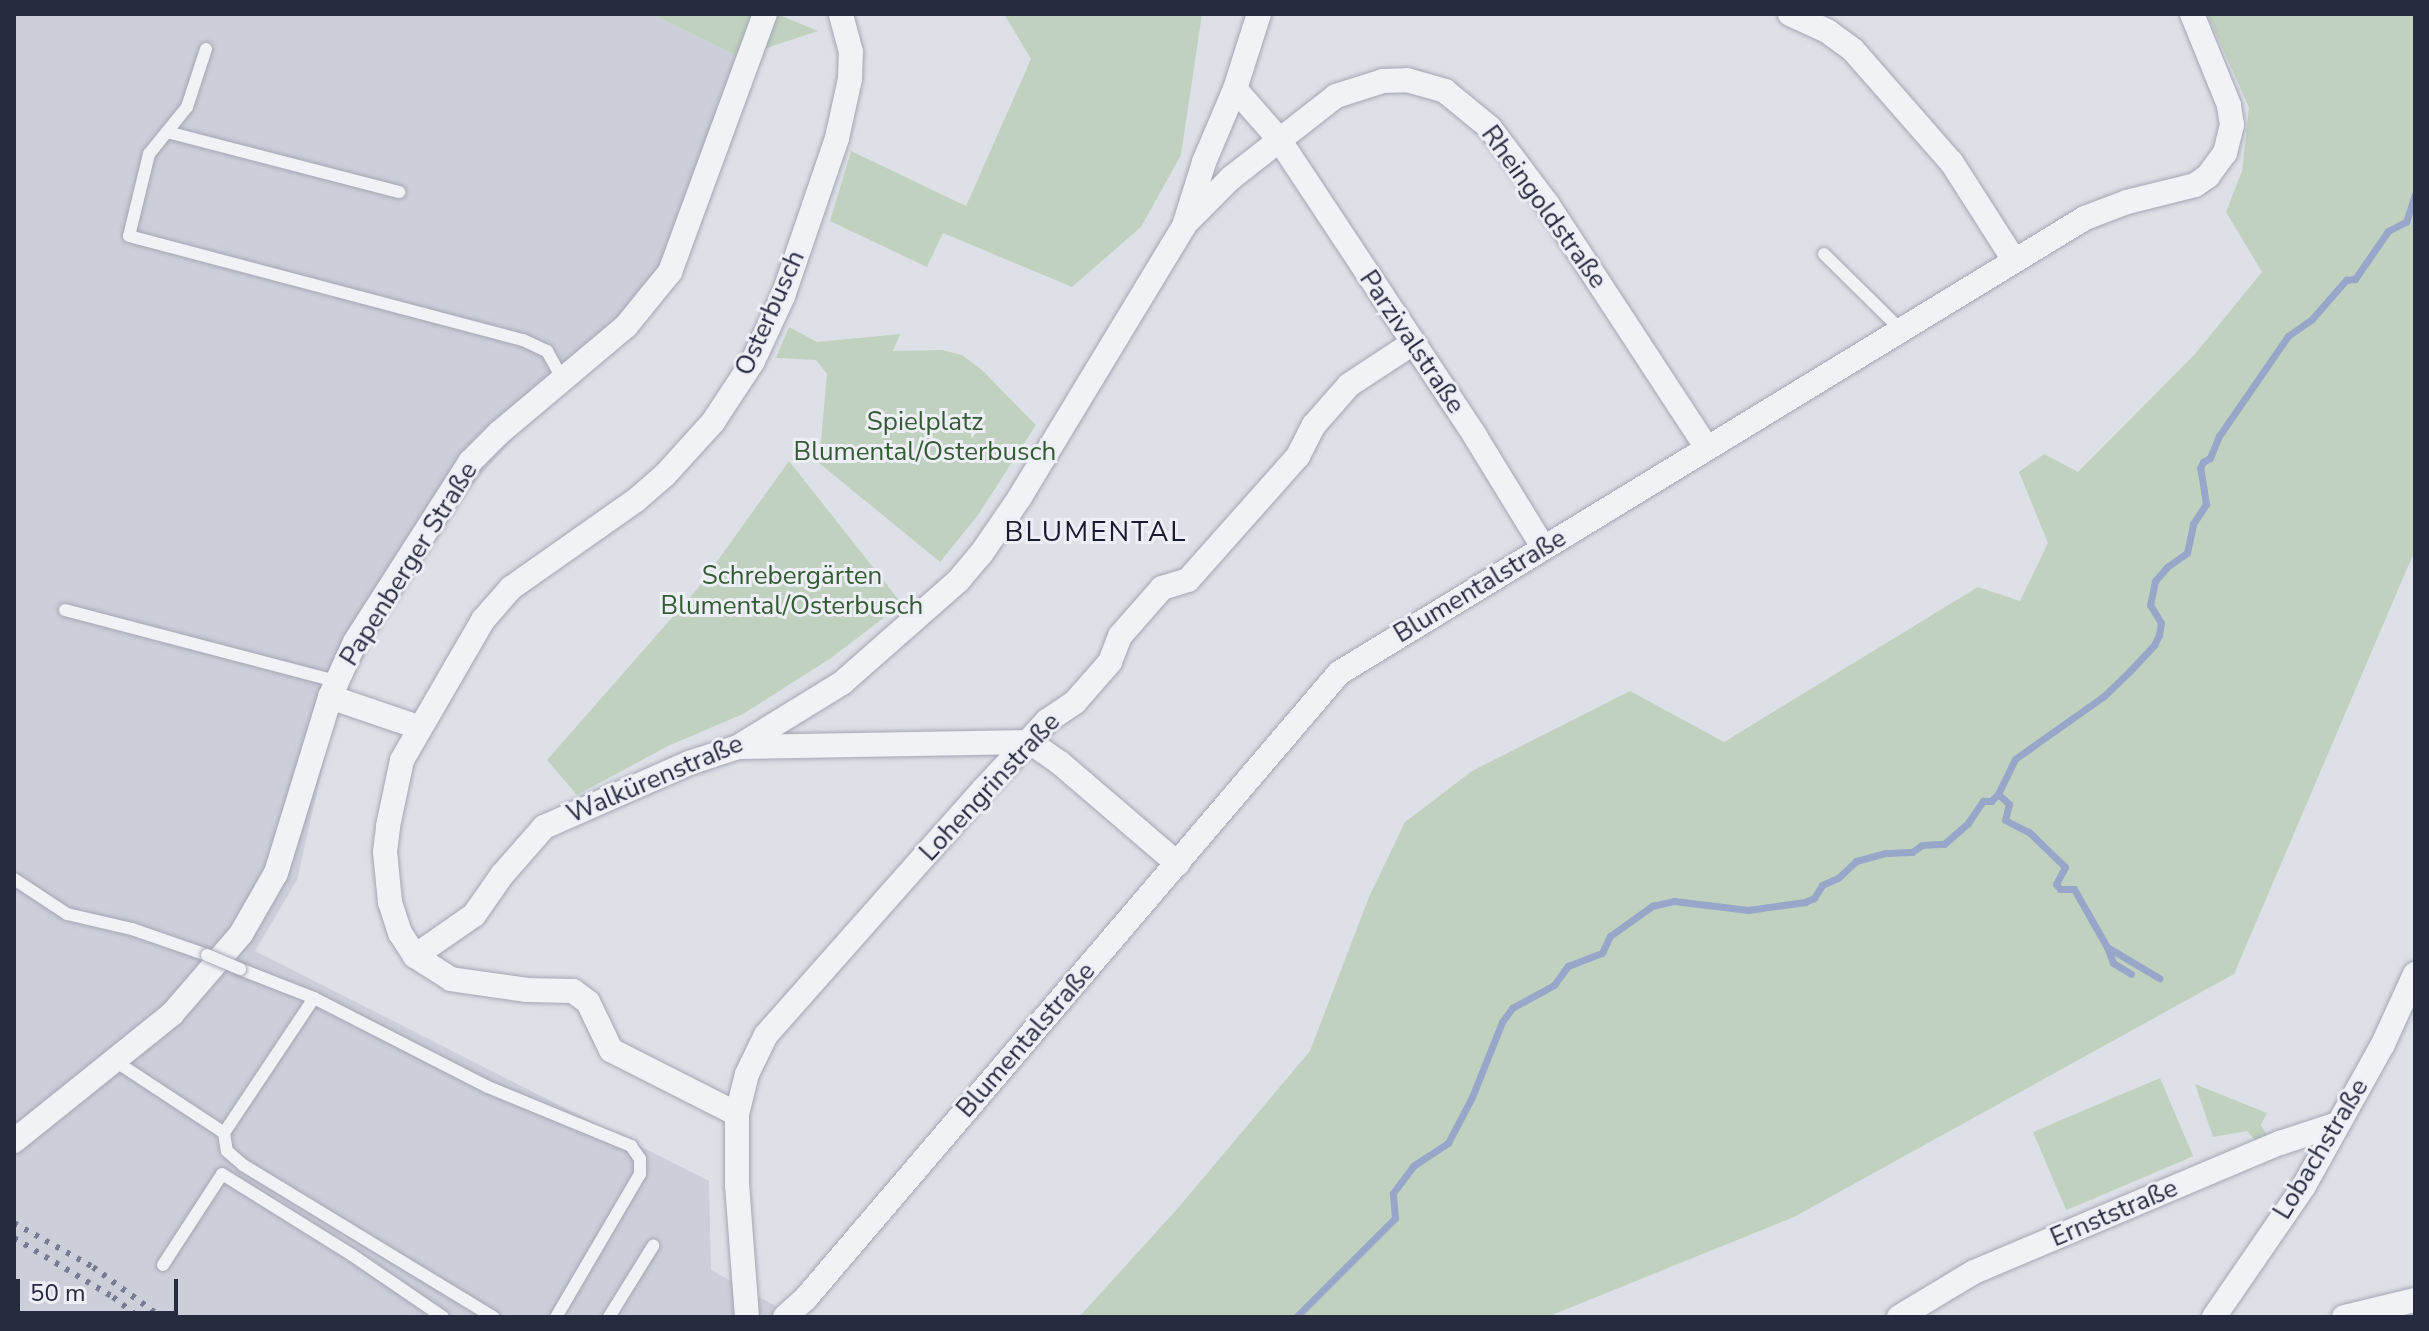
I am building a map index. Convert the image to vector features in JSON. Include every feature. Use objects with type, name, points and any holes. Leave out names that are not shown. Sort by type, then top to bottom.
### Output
[{"type":"street","name":"Papenberger Straße","points":[[14,1141],[172,1014],[247,924],[276,873],[333,689],[355,642],[470,462],[562,378],[626,326],[670,272],[765,14]]},
{"type":"street","name":"Osterbusch","points":[[737,1114],[611,1050],[588,1002],[573,991],[499,988],[451,979],[415,956],[400,933],[390,902],[385,852],[402,760],[418,727],[483,620],[511,588],[635,501],[665,475],[713,422],[753,361],[783,296],[837,138],[850,79],[851,52],[841,14]]},
{"type":"street","name":"Walkürenstraße","points":[[1184,226],[1204,162],[1235,89],[1259,14]]},
{"type":"street","points":[[1790,14],[1827,31],[1853,50],[1952,163],[2014,260]]},
{"type":"street","name":"Blumentalstraße","points":[[785,1317],[806,1298],[1339,673],[2085,218],[2127,202],[2195,185],[2217,167],[2230,139],[2231,115],[2192,14]]},
{"type":"street","name":"Rheingoldstraße","points":[[1278,138],[1336,96],[1362,85],[1407,80],[1445,91],[1462,101],[1490,128],[1548,205],[1707,448]]},
{"type":"street","points":[[1235,89],[1278,138]]},
{"type":"street","name":"Walkürenstraße","points":[[415,956],[474,915],[502,875],[544,827],[689,763],[738,747],[842,683],[936,603],[981,554],[1184,226],[1231,178],[1278,138]]},
{"type":"street","name":"Parzivalstraße","points":[[1278,138],[1543,547]]},
{"type":"street","name":"Lohengrinstraße","points":[[747,1317],[737,1185],[737,1114],[747,1074],[766,1035],[1047,721],[1075,702],[1110,662],[1120,636],[1162,588],[1188,580],[1298,456],[1314,425],[1349,385],[1413,343]]},
{"type":"street","points":[[333,689],[418,727]]},
{"type":"street","points":[[738,747],[1030,742],[1060,763],[1178,864]]},
{"type":"street","name":"Lobachstraße","points":[[2214,1317],[2304,1186],[2383,1044],[2415,974]]},
{"type":"street","name":"Ernststraße","points":[[1899,1317],[1974,1272],[2280,1143],[2337,1124]]},
{"type":"street","points":[[2344,1317],[2415,1300]]},
{"type":"lane","points":[[206,49],[187,107],[149,154],[129,236],[523,340],[547,351],[562,378]]},
{"type":"lane","points":[[167,132],[399,192]]},
{"type":"lane","points":[[1204,162],[1212,179],[1231,178]]},
{"type":"lane","points":[[1824,254],[1901,330]]},
{"type":"lane","points":[[65,610],[333,689]]},
{"type":"lane","points":[[14,879],[67,914],[132,929],[314,998],[488,1087],[631,1146],[640,1159],[640,1174],[556,1317]]},
{"type":"lane","points":[[314,998],[224,1133],[227,1151],[243,1165],[493,1317]]},
{"type":"lane","points":[[115,1061],[224,1133]]},
{"type":"lane","points":[[163,1265],[222,1174],[443,1317]]},
{"type":"lane","points":[[609,1317],[653,1246]]},
{"type":"shaded area","points":[[14,14],[651,14],[739,57],[667,269],[484,471],[433,535],[337,704],[297,880],[255,951],[709,1181],[711,1270],[795,1317],[14,1317]]},
{"type":"green space","points":[[651,14],[777,14],[818,31],[739,57]]},
{"type":"green space","points":[[1004,14],[1202,14],[1181,155],[1141,227],[1072,287],[943,233],[927,267],[830,221],[851,151],[966,206],[1031,59]]},
{"type":"green space","points":[[2207,14],[2415,14],[2415,550],[2234,974],[1794,1217],[1547,1317],[1079,1317],[1178,1208],[1310,1051],[1369,897],[1405,822],[1472,771],[1630,691],[1724,742],[1978,587],[2020,601],[2048,543],[2019,472],[2044,454],[2078,472],[2195,354],[2262,272],[2226,212],[2242,171],[2249,107]]},
{"type":"green space","name":"Spielplatz Blumental/Osterbusch","points":[[789,327],[817,342],[900,334],[893,351],[942,350],[962,355],[982,370],[1036,425],[978,515],[940,562],[819,463],[827,374],[816,360],[776,358]]},
{"type":"green space","name":"Schrebergärten Blumental/Osterbusch","points":[[789,461],[902,604],[831,658],[743,714],[668,746],[577,795],[547,760],[698,588]]},
{"type":"green space","points":[[2160,1078],[2193,1156],[2066,1210],[2033,1132]]},
{"type":"green space","points":[[2195,1084],[2267,1113],[2261,1125],[2267,1135],[2255,1140],[2247,1131],[2213,1137]]},
{"type":"waterway","points":[[1296,1317],[1395,1218],[1393,1193],[1413,1166],[1448,1143],[1472,1097],[1502,1022],[1512,1008],[1554,985],[1568,966],[1602,953],[1610,936],[1652,906],[1674,901],[1748,910],[1805,902],[1814,898],[1822,885],[1838,878],[1856,861],[1886,853],[1912,852],[1922,845],[1944,844],[1968,823],[1983,801],[1991,801],[1998,794],[2015,759],[2104,696],[2129,672],[2154,645],[2159,635],[2161,623],[2150,605],[2155,581],[2167,567],[2187,553],[2193,524],[2206,504],[2200,468],[2203,462],[2210,458],[2219,436],[2288,336],[2312,319],[2346,280],[2355,279],[2388,231],[2406,222],[2415,194]]},
{"type":"waterway","points":[[1998,794],[2009,804],[2005,820],[2029,832],[2065,867],[2056,884],[2060,889],[2074,889],[2107,947],[2159,978]]},
{"type":"waterway","points":[[2107,947],[2113,963],[2131,974]]},
{"type":"railway","points":[[14,1223],[93,1267],[161,1317]]},
{"type":"railway","points":[[14,1238],[113,1297],[139,1317]]},
{"type":"district","name":"BLUMENTAL","points":[[1096,532]]}]
